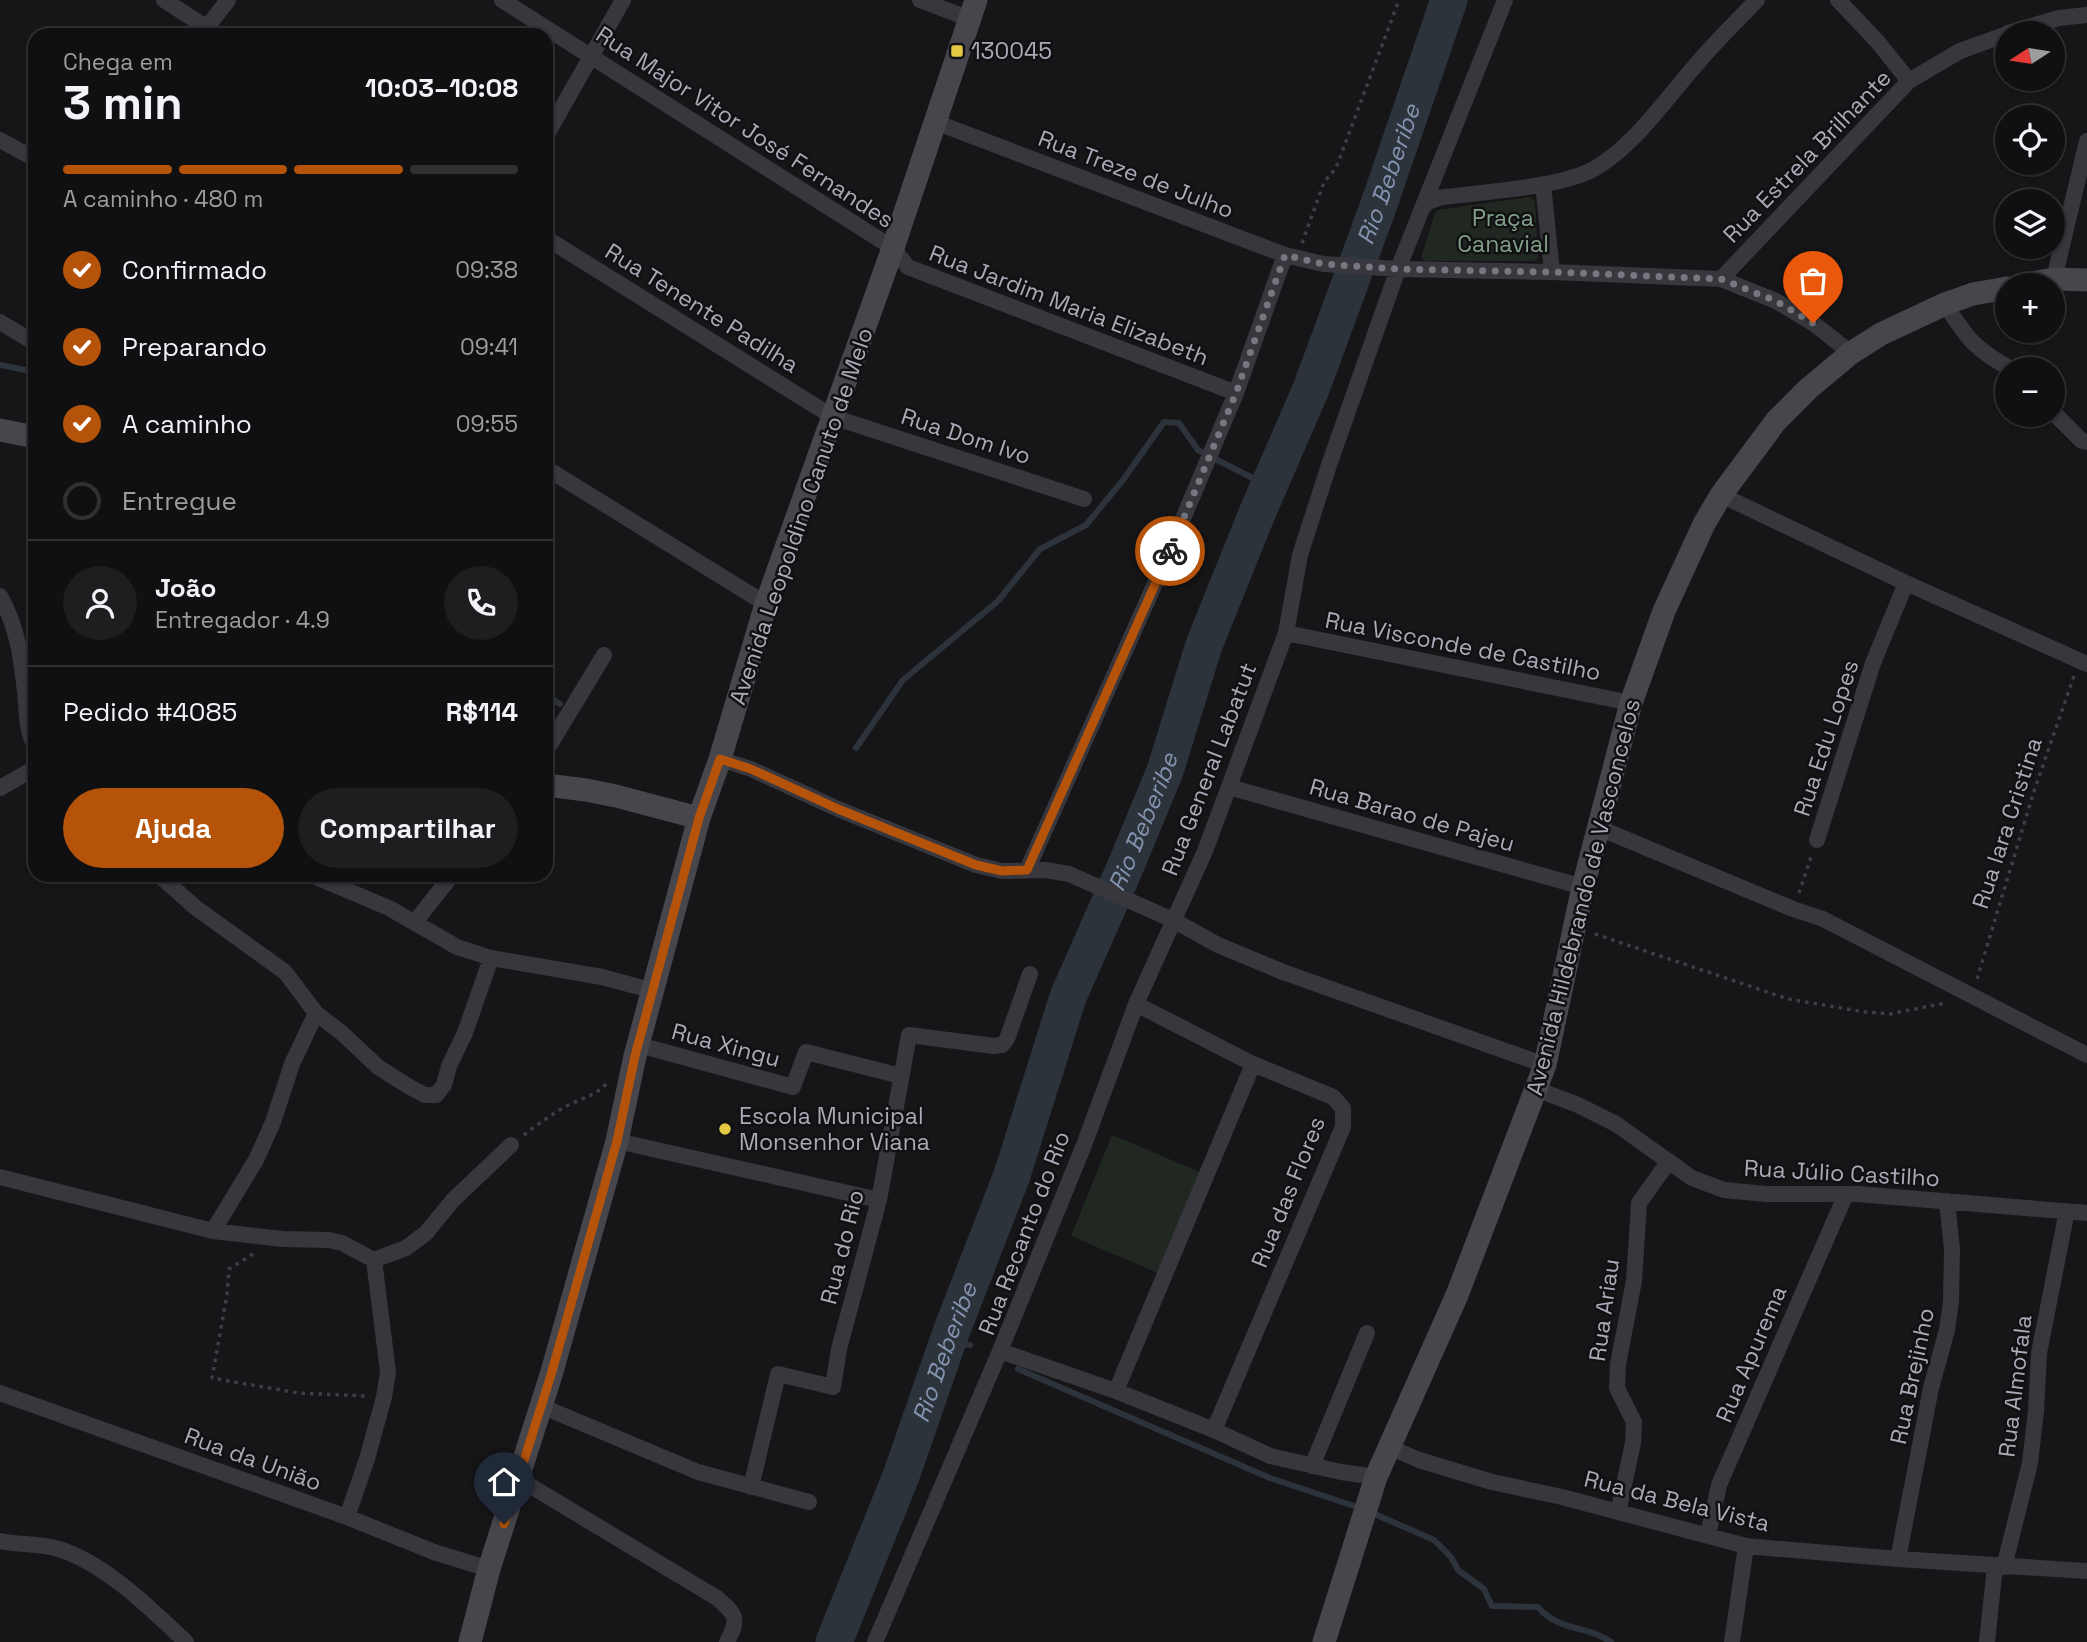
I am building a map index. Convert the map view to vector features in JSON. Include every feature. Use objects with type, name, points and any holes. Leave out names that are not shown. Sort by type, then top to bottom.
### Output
[{"type":"street","points":[[164,0],[202,28]]},
{"type":"street","points":[[210,28],[228,0]]},
{"type":"street","name":"Rua Major Vitor José Fernandes","points":[[502,0],[547,28]]},
{"type":"street","points":[[553,123],[623,0]]},
{"type":"street","points":[[920,0],[973,9]]},
{"type":"street","name":"Rua General Labatut","points":[[1173,920],[1205,851],[1286,633],[1300,555],[1398,269],[1505,0]]},
{"type":"street","points":[[1421,209],[1438,198],[1544,184],[1594,169],[1620,149],[1657,112],[1695,65],[1757,0]]},
{"type":"street","points":[[1838,0],[1877,41],[1909,81]]},
{"type":"street","name":"Avenida Leopoldino Canuto de Melo","points":[[470,1642],[489,1569],[541,1406],[617,1141],[639,1045],[699,818],[720,759],[766,604],[834,417],[973,9]]},
{"type":"street","name":"Rua Estrela Brilhante","points":[[2049,21],[2087,15]]},
{"type":"street","name":"Rua Major Vitor José Fernandes","points":[[553,32],[892,248]]},
{"type":"street","name":"Rua Estrela Brilhante","points":[[1721,279],[1909,81],[1960,51],[1995,38]]},
{"type":"street","name":"Rua Treze de Julho","points":[[935,122],[1291,257],[1323,264],[1398,269],[1721,279],[1776,301],[1813,323],[1851,353]]},
{"type":"street","points":[[0,139],[28,155]]},
{"type":"street","points":[[2055,273],[2087,141]]},
{"type":"street","points":[[1544,184],[1552,272]]},
{"type":"street","name":"Rua Tenente Padilha","points":[[553,242],[834,417]]},
{"type":"street","name":"Rua Jardim Maria Elizabeth","points":[[892,248],[908,267],[1236,393]]},
{"type":"street","points":[[1027,870],[1167,559],[1291,257]]},
{"type":"street","points":[[2065,279],[2087,280]]},
{"type":"street","name":"Avenida Hildebrando de Vasconcelos","points":[[1324,1642],[1373,1487],[1457,1295],[1545,1065],[1583,887],[1631,703],[1664,611],[1704,524],[1721,495],[1776,421],[1808,389],[1851,353],[1881,334],[1945,304],[1973,294],[1995,290]]},
{"type":"street","points":[[1945,304],[1967,338],[1995,361]]},
{"type":"street","points":[[0,322],[28,339]]},
{"type":"street","name":"Rua Dom Ivo","points":[[834,417],[1084,499]]},
{"type":"street","points":[[2065,424],[2082,441],[2087,442]]},
{"type":"street","points":[[0,430],[28,436]]},
{"type":"street","points":[[553,472],[766,604]]},
{"type":"street","points":[[1721,495],[2083,663]]},
{"type":"street","name":"Rua Edu Lopes","points":[[1816,840],[1873,663],[1906,583]]},
{"type":"street","points":[[0,596],[15,627],[28,723]]},
{"type":"street","name":"Rua Visconde de Castilho","points":[[1286,633],[1631,703]]},
{"type":"street","points":[[553,739],[604,655]]},
{"type":"street","points":[[720,759],[751,769],[838,809],[976,865],[1002,871],[1046,870],[1069,874],[1173,920],[1218,945],[1283,972],[1545,1065]]},
{"type":"street","points":[[0,788],[28,772]]},
{"type":"street","points":[[553,786],[616,796],[699,818]]},
{"type":"street","name":"Rua Barao de Pajeu","points":[[1229,787],[1583,887]]},
{"type":"street","points":[[1599,828],[1822,919],[2087,1055]]},
{"type":"street","points":[[167,882],[196,908],[285,972],[316,1013],[378,1067],[425,1094],[436,1095],[444,1085],[491,958]]},
{"type":"street","points":[[327,882],[389,908],[457,947],[491,958],[603,977],[654,991]]},
{"type":"street","points":[[415,922],[446,882]]},
{"type":"street","name":"Rua Recanto do Rio","points":[[1173,920],[1136,1004],[1084,1145],[1000,1351],[1116,1391],[1214,1430],[1270,1456],[1312,1466],[1373,1487]]},
{"type":"street","name":"Rua do Rio","points":[[751,1487],[778,1374],[833,1387],[838,1349],[879,1200],[909,1035],[1002,1045],[1007,1039],[1030,974]]},
{"type":"street","name":"Rua das Flores","points":[[1136,1004],[1253,1064],[1333,1097],[1343,1108],[1343,1127],[1214,1430]]},
{"type":"street","points":[[213,1231],[256,1160],[273,1122],[292,1063],[316,1013]]},
{"type":"street","name":"Rua Xingu","points":[[639,1045],[793,1087],[806,1052],[901,1076]]},
{"type":"street","points":[[1116,1391],[1253,1064]]},
{"type":"street","name":"Rua Júlio Castilho","points":[[1536,1089],[1578,1105],[1616,1124],[1692,1178],[1724,1190],[1766,1194],[1846,1194],[2087,1213]]},
{"type":"street","points":[[617,1141],[879,1200]]},
{"type":"street","points":[[0,1177],[213,1231],[342,1243],[374,1260],[407,1248],[426,1233],[453,1200],[511,1145]]},
{"type":"street","name":"Rua Ariau","points":[[1619,1512],[1633,1443],[1634,1422],[1619,1396],[1617,1376],[1634,1281],[1639,1203],[1668,1161]]},
{"type":"street","name":"Rua Apurema","points":[[1707,1535],[1720,1485],[1846,1194]]},
{"type":"street","name":"Rua Brejinho","points":[[1898,1559],[1928,1401],[1947,1330],[1951,1301],[1952,1250],[1947,1201]]},
{"type":"street","name":"Rua Almofala","points":[[1987,1642],[2000,1566],[2030,1463],[2039,1353],[2067,1211]]},
{"type":"street","points":[[347,1517],[367,1459],[384,1397],[388,1371],[374,1260]]},
{"type":"street","points":[[1312,1466],[1367,1333]]},
{"type":"street","points":[[875,1642],[1000,1351]]},
{"type":"street","name":"Rua da União","points":[[0,1393],[347,1517],[434,1552],[489,1569]]},
{"type":"street","points":[[541,1406],[698,1472],[809,1502]]},
{"type":"street","name":"Rua da Bela Vista","points":[[1389,1447],[1419,1460],[1492,1482],[1562,1497],[1746,1546],[2087,1571]]},
{"type":"street","points":[[519,1479],[717,1598],[735,1616],[734,1628],[727,1642]]},
{"type":"street","points":[[0,1541],[59,1549],[86,1560],[111,1577],[186,1642]]},
{"type":"street","points":[[1732,1642],[1746,1546]]},
{"type":"path","points":[[1291,257],[1324,182],[1336,168],[1399,0]]},
{"type":"path","name":"Rua Iara Cristina","points":[[1972,996],[2034,791],[2083,663]]},
{"type":"path","name":"Rua Edu Lopes","points":[[1793,909],[1816,840]]},
{"type":"path","points":[[1576,928],[1788,999],[1890,1014],[1972,996]]},
{"type":"path","points":[[511,1145],[568,1105],[597,1093],[609,1080]]},
{"type":"path","points":[[277,1239],[229,1269],[212,1378],[298,1393],[384,1397]]},
{"type":"green space","name":"Praça Canavial","points":[[1530,197],[1535,201],[1536,261],[1425,261],[1421,258],[1438,210]]},
{"type":"green space","points":[[1112,1135],[1200,1172],[1158,1273],[1071,1236]]},
{"type":"waterway","name":"Rio Beberibe","points":[[834,1642],[901,1476],[950,1335],[1012,1175],[1068,997],[1165,771],[1204,645],[1311,389],[1378,207],[1449,0]]},
{"type":"waterway","points":[[0,365],[28,371]]},
{"type":"waterway","points":[[856,748],[903,680],[998,601],[1040,549],[1086,525],[1123,480],[1164,422],[1179,423],[1198,450],[1268,486]]},
{"type":"waterway","points":[[553,700],[560,704]]},
{"type":"waterway","points":[[947,1341],[970,1345]]},
{"type":"waterway","points":[[1018,1369],[1270,1478],[1360,1508]]},
{"type":"waterway","points":[[1370,1512],[1434,1540],[1451,1557],[1458,1570],[1484,1589],[1492,1606],[1538,1607],[1555,1621],[1611,1642]]},
{"type":"way so far","points":[[1170,551],[1236,393],[1285,255],[1323,264],[1398,269],[1721,279],[1776,301],[1813,323]]},
{"type":"place","name":"130045","points":[[957,51]]},
{"type":"place","name":"Escola Municipal Monsenhor Viana","points":[[725,1129]]},
{"type":"route","points":[[504,1524],[551,1375],[617,1141],[635,1056],[699,818],[720,759],[751,769],[947,855],[988,869],[1027,870],[1170,551]]}]
